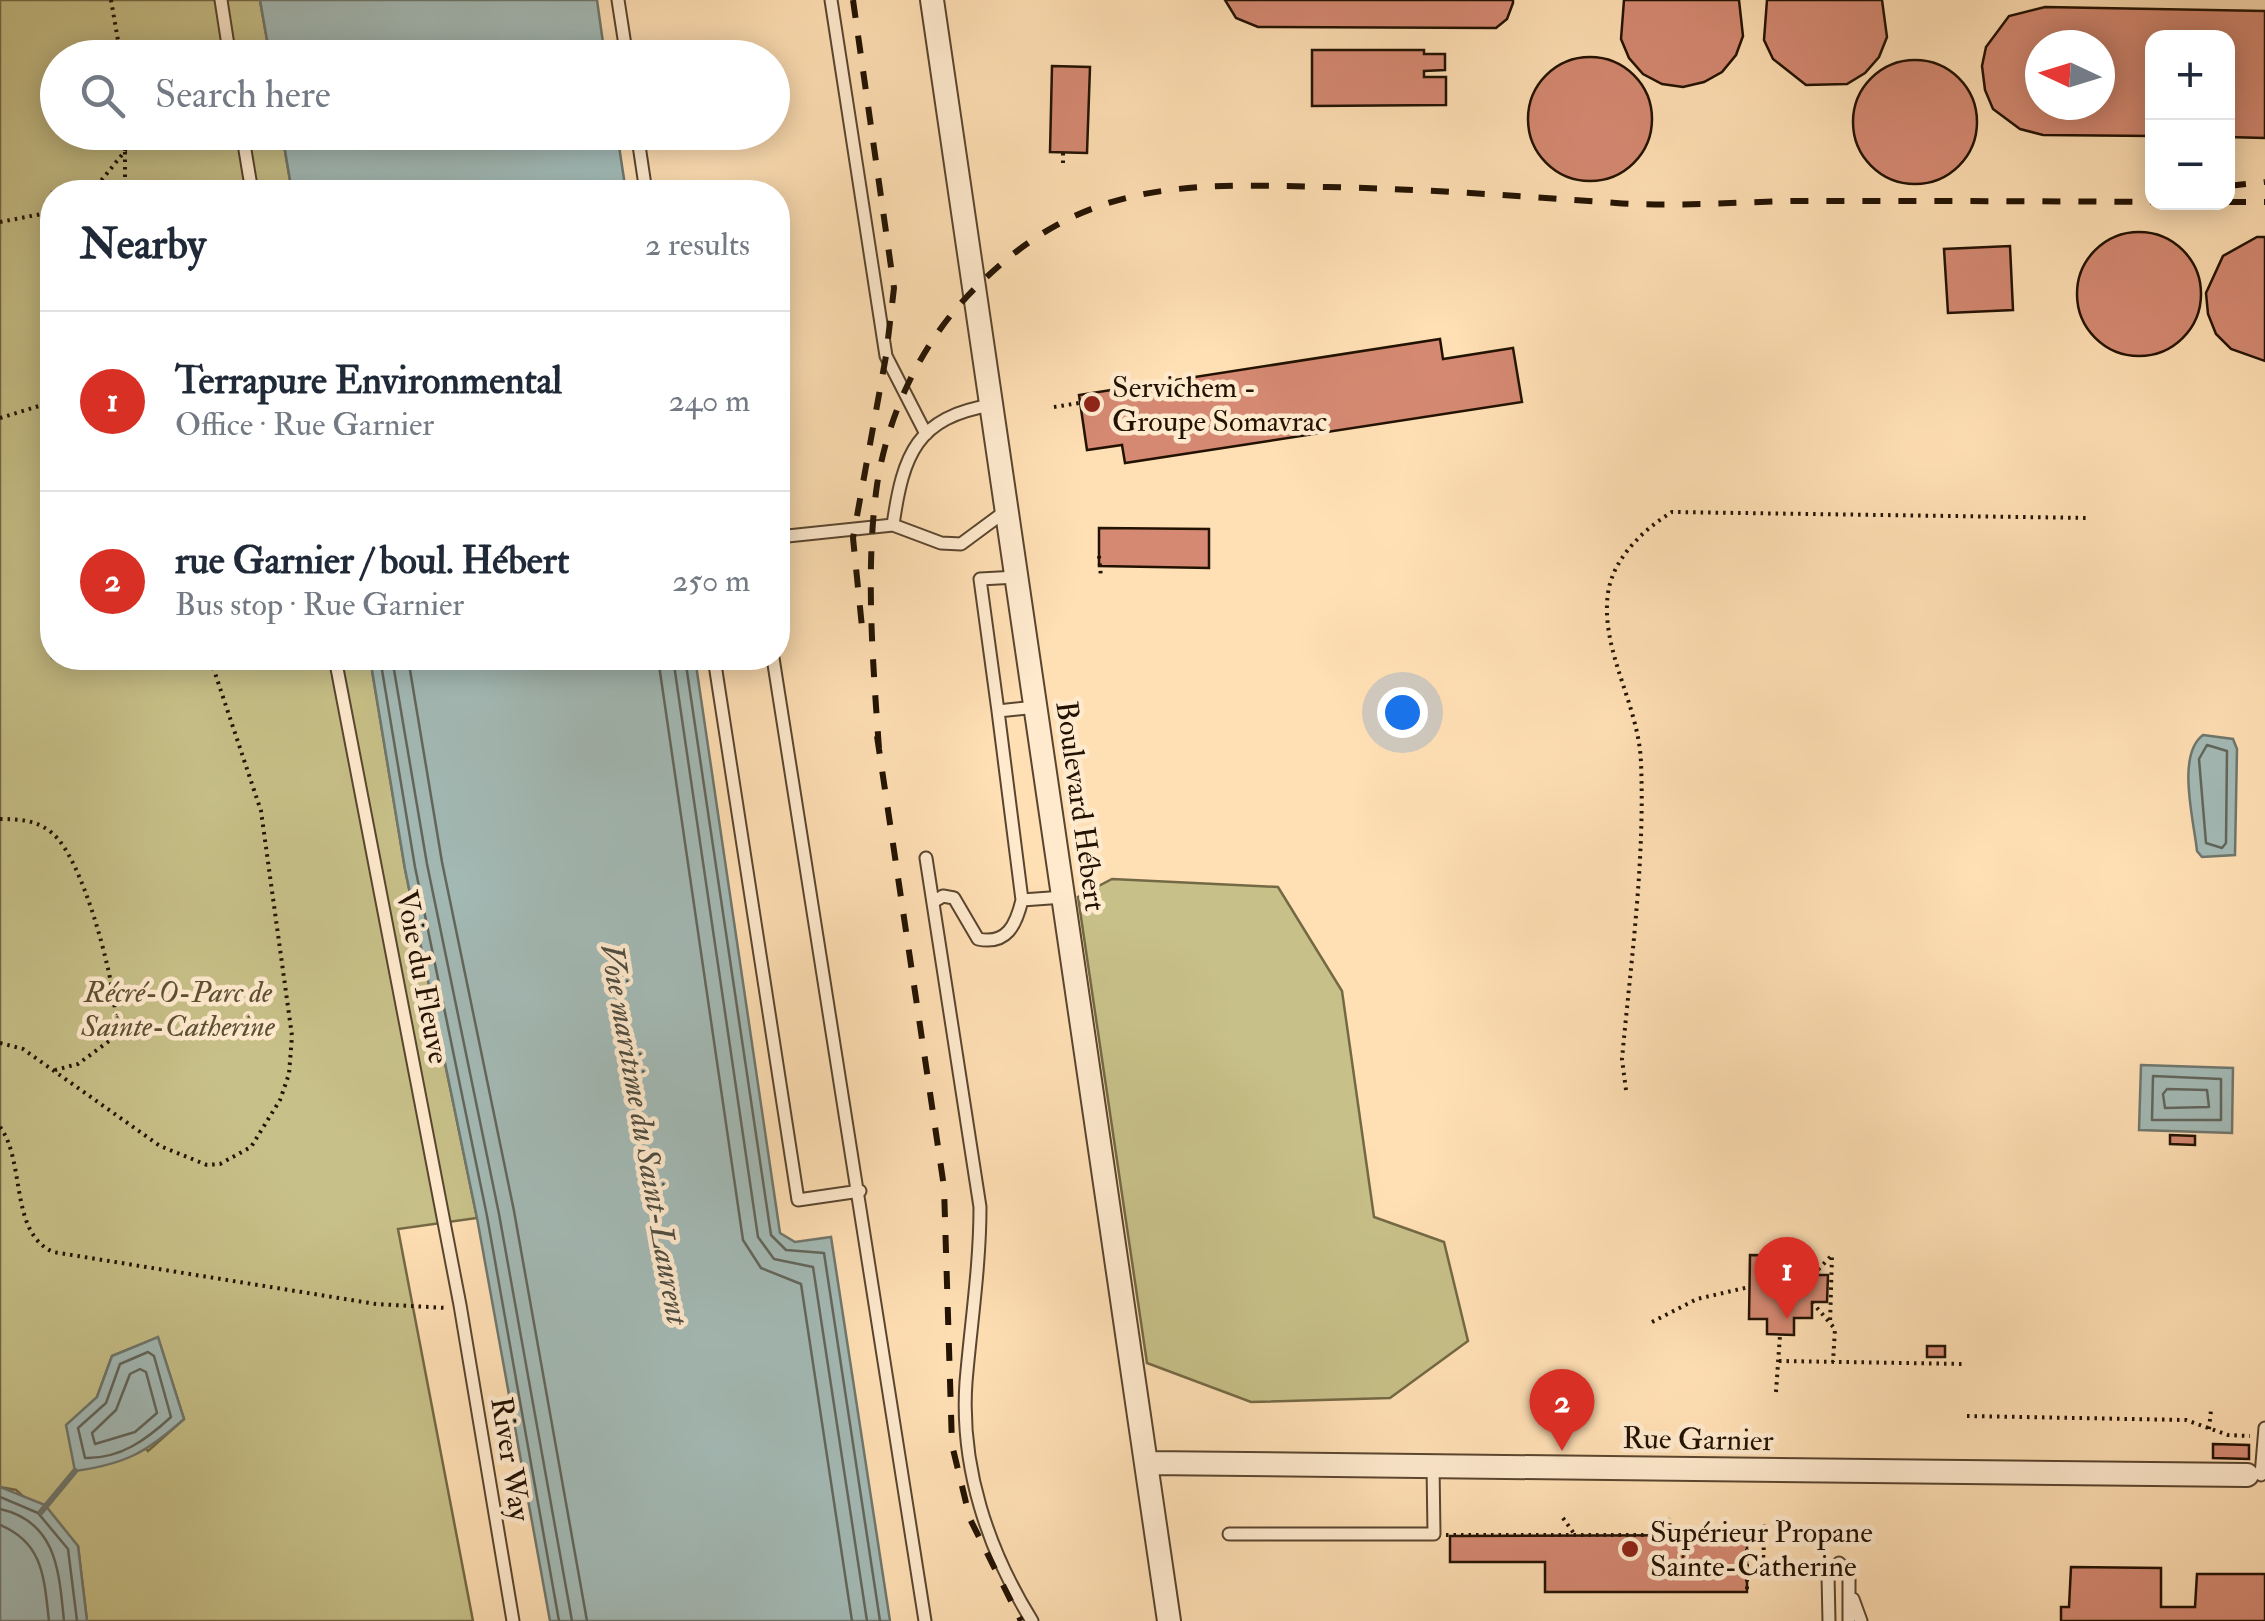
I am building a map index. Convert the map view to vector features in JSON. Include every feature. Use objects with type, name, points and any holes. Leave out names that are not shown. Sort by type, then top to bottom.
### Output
[{"type":"street","name":"Boulevard Hébert","points":[[932,0],[1168,1621]]},
{"type":"street","name":"Rue Garnier","points":[[1147,1463],[2258,1475]]},
{"type":"lane","points":[[221,0],[227,40]]},
{"type":"lane","points":[[618,0],[624,40]]},
{"type":"lane","points":[[831,0],[886,356],[926,434]]},
{"type":"lane","points":[[245,150],[250,180]]},
{"type":"lane","points":[[640,150],[644,180]]},
{"type":"lane","points":[[893,524],[899,484],[926,434],[944,416],[992,406]]},
{"type":"lane","points":[[790,537],[893,524],[942,543],[960,544],[1007,510]]},
{"type":"lane","points":[[933,902],[943,896],[954,898],[962,905],[970,932],[989,941],[1002,938],[1016,926],[1022,900],[980,580],[1018,577]]},
{"type":"lane","name":"Voie du Fleuve","points":[[337,670],[460,1306]]},
{"type":"lane","points":[[716,670],[798,1200],[860,1191]]},
{"type":"lane","points":[[775,670],[925,1621]]},
{"type":"lane","points":[[998,711],[1036,707]]},
{"type":"lane","points":[[926,858],[980,1207],[980,1262],[966,1383],[975,1484],[1002,1571],[1032,1621]]},
{"type":"lane","points":[[1022,900],[1064,896]]},
{"type":"lane","name":"River Way","points":[[460,1306],[513,1621]]},
{"type":"lane","points":[[2258,1475],[2265,1428]]},
{"type":"lane","points":[[1229,1534],[1434,1534],[1433,1465]]},
{"type":"lane","points":[[1828,1621],[1828,1574],[1839,1563],[1849,1573],[1848,1621]]},
{"type":"lane","points":[[1849,1590],[1861,1621]]},
{"type":"lane","points":[[921,1596],[934,1621]]},
{"type":"path","points":[[110,0],[118,40]]},
{"type":"path","points":[[102,180],[126,151]]},
{"type":"path","points":[[125,180],[126,151]]},
{"type":"path","points":[[1063,153],[1063,163]]},
{"type":"path","points":[[0,222],[40,214]]},
{"type":"path","points":[[1054,407],[1079,403]]},
{"type":"path","points":[[0,418],[40,406]]},
{"type":"path","points":[[1626,1090],[1622,1058],[1641,760],[1633,706],[1607,619],[1608,589],[1620,559],[1654,522],[1672,512],[2090,518]]},
{"type":"path","points":[[1099,556],[1101,577]]},
{"type":"path","points":[[0,1042],[22,1049],[55,1070],[160,1146],[207,1164],[220,1164],[250,1147],[280,1100],[289,1074],[292,1036],[260,810],[214,670]]},
{"type":"path","points":[[0,818],[36,823],[63,844],[82,887],[112,990],[116,1012],[110,1041],[78,1064],[55,1070]]},
{"type":"path","points":[[0,1127],[11,1150],[28,1224],[41,1247],[53,1252],[376,1304],[417,1309],[460,1306]]},
{"type":"path","points":[[1812,1275],[1832,1255],[1830,1324]]},
{"type":"path","points":[[1652,1322],[1697,1299],[1750,1287]]},
{"type":"path","points":[[1812,1302],[1835,1329],[1834,1362]]},
{"type":"path","points":[[1776,1392],[1780,1334]]},
{"type":"path","points":[[1780,1361],[1966,1364]]},
{"type":"path","points":[[2056,1406],[2056,1418]]},
{"type":"path","points":[[2106,1408],[2106,1419]]},
{"type":"path","points":[[2162,1409],[2162,1420]]},
{"type":"path","points":[[2209,1429],[2210,1410]]},
{"type":"path","points":[[1967,1416],[2186,1420],[2209,1429],[2264,1437]]},
{"type":"path","points":[[1563,1518],[1575,1535]]},
{"type":"path","points":[[1669,1535],[1670,1518]]},
{"type":"path","points":[[1763,1562],[1764,1521]]},
{"type":"path","points":[[1450,1536],[1747,1535],[1747,1590]]},
{"type":"path","points":[[1747,1542],[1764,1542]]},
{"type":"green space","name":"Récré-O-Parc de Sainte-Catherine","points":[[0,0],[260,0],[267,40],[40,40],[40,150],[285,150],[290,180],[40,180],[40,670],[372,670],[405,869],[477,1218],[398,1229],[473,1621],[87,1621],[78,1546],[16,1490],[0,1487]],"holes":[[[158,1338],[184,1419],[148,1451],[97,1397],[112,1356]]]},
{"type":"green space","points":[[1112,879],[1278,887],[1342,991],[1374,1217],[1444,1242],[1468,1341],[1390,1398],[1251,1402],[1147,1363],[1078,897]]},
{"type":"water","points":[[260,0],[597,0],[603,40],[267,40]]},
{"type":"water","points":[[285,150],[620,150],[624,180],[290,180]]},
{"type":"water","name":"Voie maritime du Saint-Laurent","points":[[372,670],[697,670],[780,1233],[795,1242],[831,1237],[890,1621],[550,1621],[477,1218],[405,869]]},
{"type":"water","points":[[2203,735],[2233,739],[2237,749],[2235,855],[2202,857],[2197,851],[2188,773],[2195,744]]},
{"type":"water","points":[[2141,1065],[2233,1068],[2232,1133],[2139,1130]]},
{"type":"water","points":[[158,1337],[184,1419],[135,1455],[75,1471],[66,1425],[97,1397],[112,1356]]},
{"type":"water","points":[[0,1487],[45,1505],[78,1546],[87,1621],[0,1621]]},
{"type":"building","points":[[1225,0],[1513,3],[1507,19],[1496,28],[1258,27],[1236,18]]},
{"type":"building","points":[[1624,0],[1739,0],[1743,36],[1736,55],[1722,72],[1704,82],[1683,87],[1662,84],[1643,74],[1629,58],[1621,39]]},
{"type":"building","points":[[1767,0],[1882,0],[1887,37],[1879,57],[1865,73],[1847,84],[1806,85],[1773,59],[1764,40]]},
{"type":"building","points":[[2045,7],[2265,11],[2265,138],[2235,137],[2235,30],[2145,30],[2145,136],[2043,135],[2020,129],[1993,109],[1985,90],[1982,66],[1986,47],[2009,16]]},
{"type":"building","points":[[1312,50],[1424,50],[1424,54],[1445,54],[1445,70],[1424,71],[1424,77],[1446,77],[1446,105],[1312,106]]},
{"type":"building","points":[[1590,57],[1614,61],[1634,75],[1648,95],[1652,119],[1648,143],[1634,163],[1614,177],[1590,181],[1566,177],[1546,163],[1532,143],[1528,119],[1532,95],[1546,75],[1566,61]]},
{"type":"building","points":[[1915,60],[1939,64],[1959,78],[1973,98],[1977,122],[1973,146],[1959,166],[1939,180],[1915,184],[1891,180],[1871,166],[1857,146],[1853,122],[1857,98],[1871,78],[1891,64]]},
{"type":"building","points":[[1052,66],[1090,67],[1087,153],[1050,152]]},
{"type":"building","points":[[2139,232],[2163,236],[2183,250],[2197,270],[2201,294],[2197,318],[2183,338],[2163,352],[2139,356],[2115,352],[2095,338],[2081,318],[2077,294],[2081,270],[2095,250],[2115,236]]},
{"type":"building","points":[[2257,237],[2265,237],[2265,361],[2231,349],[2216,334],[2208,314],[2206,293],[2223,256]]},
{"type":"building","points":[[2010,246],[2013,310],[1948,313],[1944,249]]},
{"type":"building","points":[[1440,339],[1443,359],[1513,348],[1522,402],[1125,463],[1122,445],[1087,450],[1079,395]]},
{"type":"building","points":[[1099,528],[1209,529],[1209,568],[1099,566]]},
{"type":"building","points":[[2170,1135],[2195,1136],[2195,1145],[2170,1144]]},
{"type":"building","points":[[1750,1255],[1813,1256],[1813,1275],[1828,1275],[1827,1302],[1812,1302],[1812,1318],[1794,1318],[1794,1335],[1767,1334],[1767,1319],[1749,1319]]},
{"type":"building","points":[[1927,1346],[1945,1346],[1945,1357],[1927,1357]]},
{"type":"building","points":[[2213,1444],[2249,1445],[2249,1459],[2213,1458]]},
{"type":"building","points":[[1747,1535],[1747,1592],[1545,1592],[1545,1562],[1450,1562],[1450,1536]]},
{"type":"building","points":[[2071,1567],[2161,1568],[2161,1607],[2195,1607],[2197,1574],[2265,1574],[2265,1621],[2061,1621],[2061,1607],[2069,1607]]},
{"type":"waterway","points":[[41,1512],[75,1471]]},
{"type":"railway","points":[[853,0],[894,288],[886,356],[853,538],[863,637]]},
{"type":"railway","points":[[2235,185],[2265,182]]},
{"type":"railway","points":[[879,749],[871,550],[877,485],[896,411],[931,342],[962,302],[1004,262],[1045,232],[1086,211],[1129,197],[1221,186],[1399,189],[1660,205],[1795,201],[2145,202]]},
{"type":"railway","points":[[2235,202],[2265,202]]},
{"type":"railway","points":[[877,736],[944,1187],[952,1445],[970,1519],[1021,1621]]},
{"type":"place","name":"Servichem - Groupe Somavrac","points":[[1092,404]]},
{"type":"place","name":"Terrapure Environmental","points":[[1787,1319]]},
{"type":"place","name":"rue Garnier / boul. Hébert","points":[[1562,1451]]},
{"type":"place","name":"Supérieur Propane Sainte-Catherine","points":[[1630,1549]]}]
